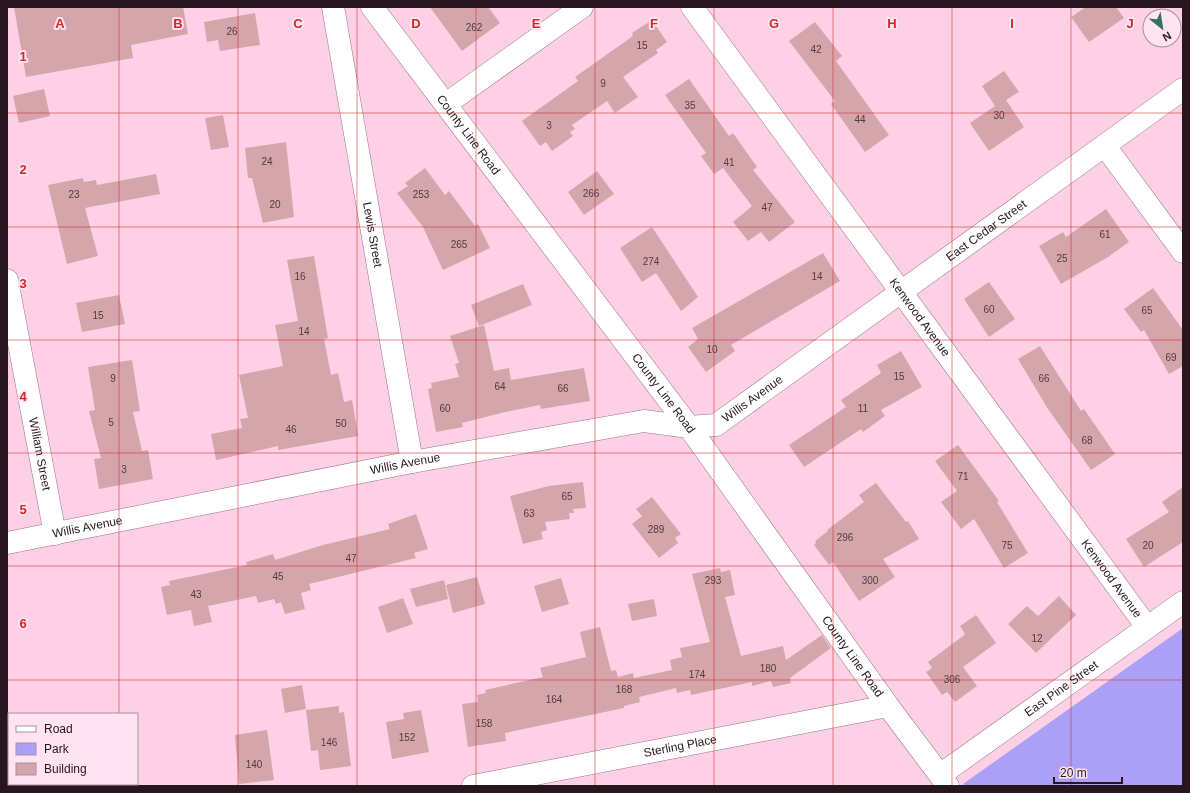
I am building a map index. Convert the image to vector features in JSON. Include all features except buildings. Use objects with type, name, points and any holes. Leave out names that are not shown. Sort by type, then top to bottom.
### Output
[{"type":"street","name":"Lewis Street","points":[[333,7],[412,462]]},
{"type":"street","name":"County Line Road","points":[[372,7],[689,427],[888,706],[944,780]]},
{"type":"street","points":[[446,104],[582,7]]},
{"type":"street","name":"Kenwood Avenue","points":[[692,7],[1147,627]]},
{"type":"street","name":"East Cedar Street","points":[[790,372],[1183,89]]},
{"type":"street","points":[[1105,146],[1183,252]]},
{"type":"street","name":"William Street","points":[[7,280],[55,534]]},
{"type":"street","name":"Willis Avenue","points":[[7,543],[412,462],[644,421],[689,427],[716,425],[790,372]]},
{"type":"street","name":"East Pine Street","points":[[944,780],[1147,627],[1183,602]]},
{"type":"street","name":"Sterling Place","points":[[473,786],[888,706]]},
{"type":"green space","points":[[1183,628],[1183,786],[965,786],[963,784]]}]
